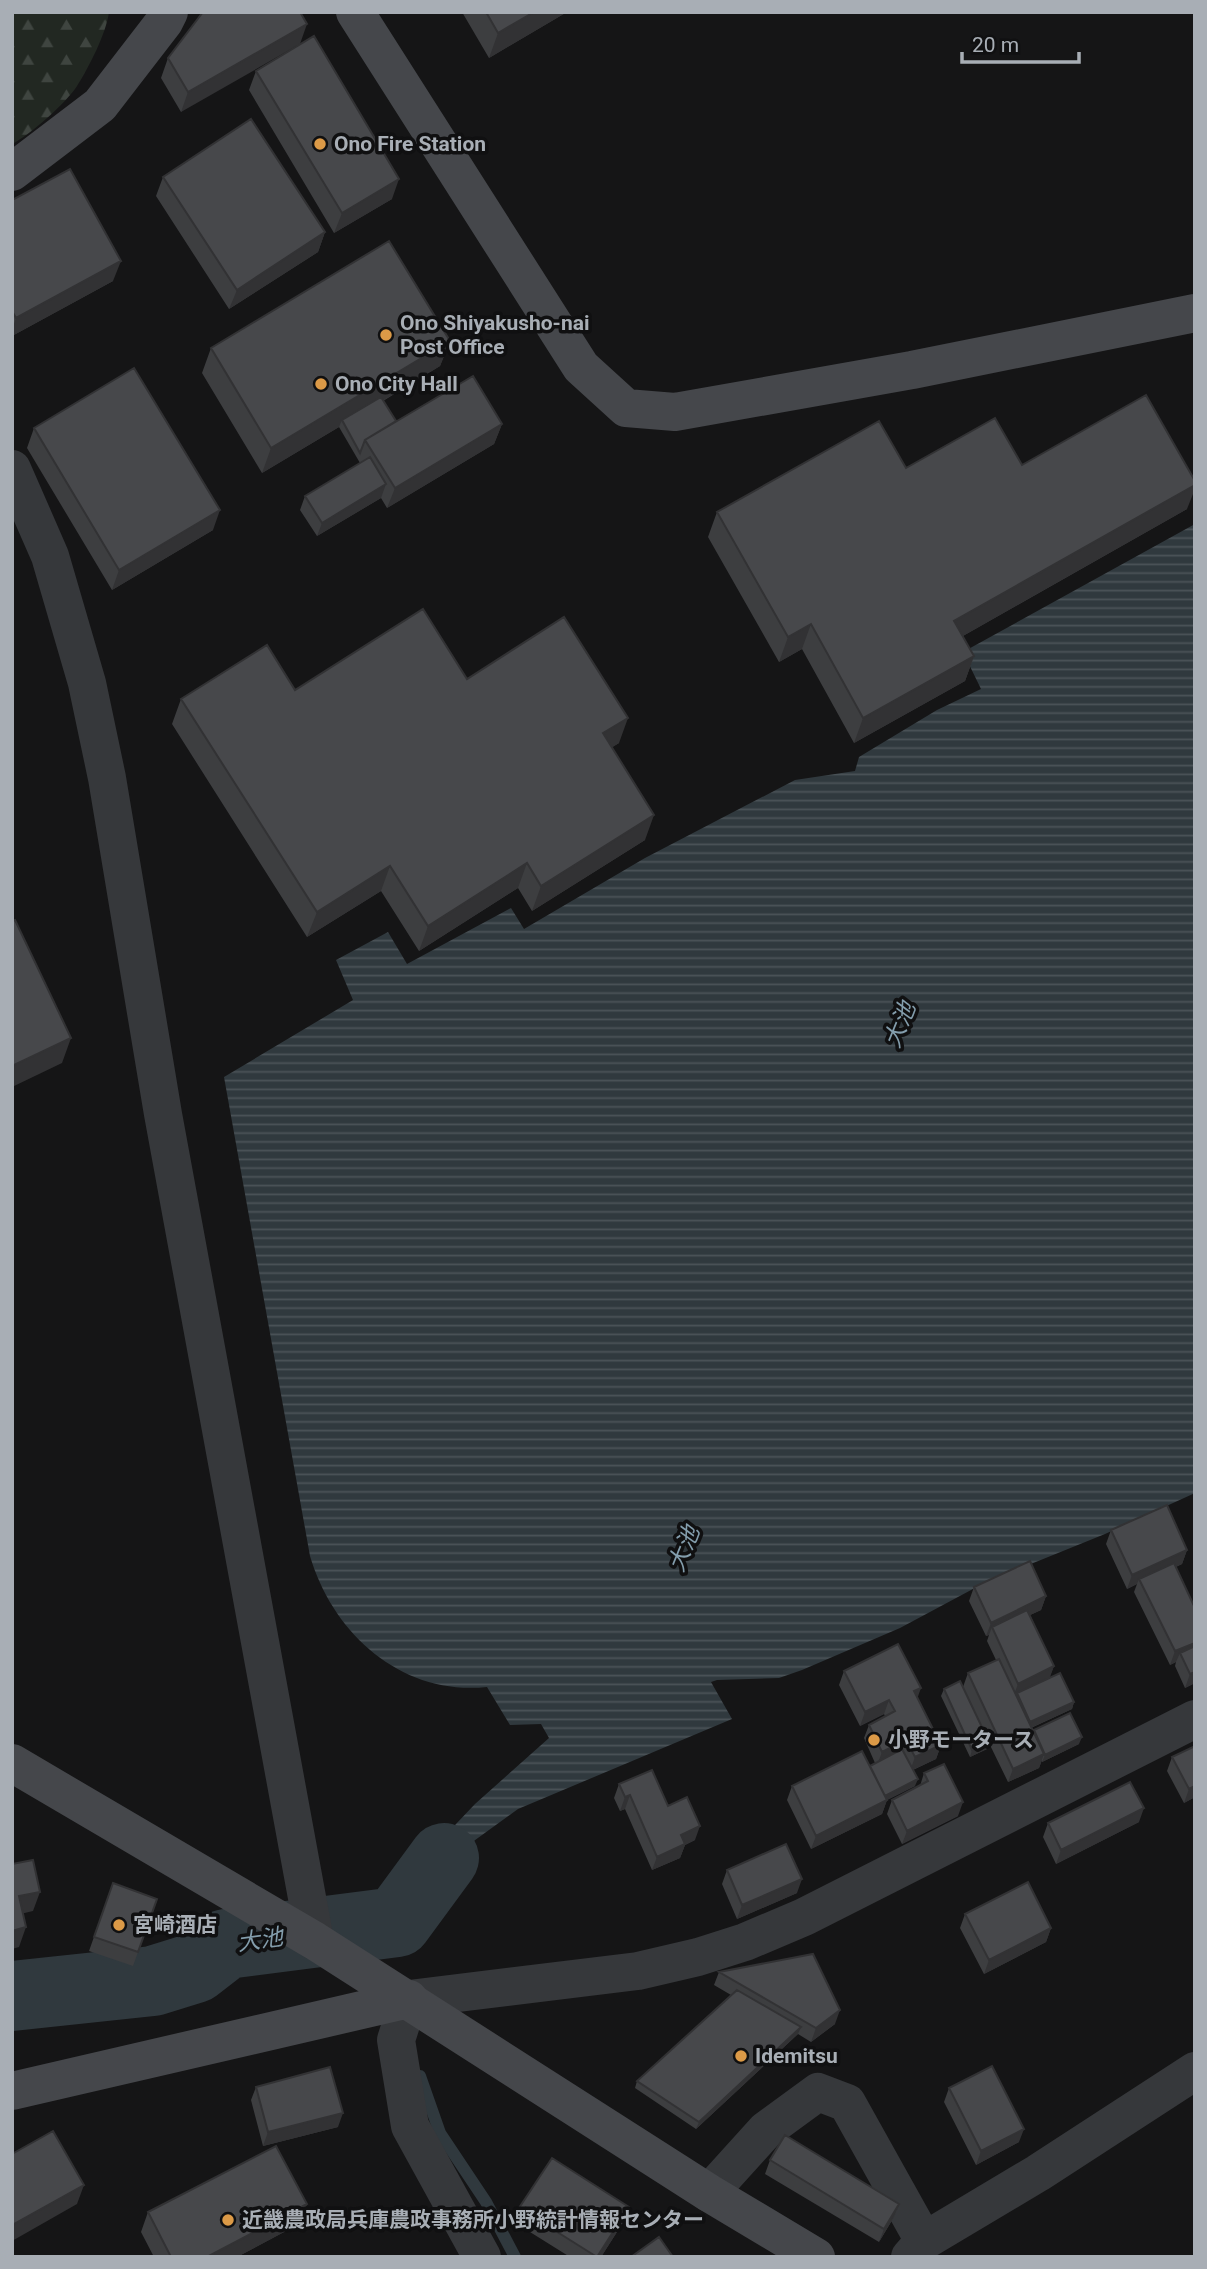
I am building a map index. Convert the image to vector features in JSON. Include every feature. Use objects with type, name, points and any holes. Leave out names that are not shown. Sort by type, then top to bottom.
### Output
[{"type":"street","points":[[12,172],[100,105],[169,12]]},
{"type":"street","points":[[355,12],[581,367],[626,408],[675,412],[912,370],[1195,313]]},
{"type":"street","points":[[12,469],[50,556],[87,683],[107,778],[163,1114],[315,1941]]},
{"type":"street","points":[[12,2091],[408,1999],[638,1971],[698,1957],[745,1942],[804,1917],[1195,1718]]},
{"type":"street","points":[[12,1763],[315,1941],[709,2193],[816,2257]]},
{"type":"street","points":[[408,1999],[396,2040],[410,2126],[482,2257]]},
{"type":"street","points":[[709,2193],[766,2130],[818,2092],[847,2103],[917,2249],[1195,2071]]},
{"type":"green space","points":[[12,12],[109,12],[96,50],[77,86],[47,118],[12,144]]},
{"type":"water","points":[[1195,524],[1195,1493],[1105,1534],[986,1582],[900,1628],[802,1670],[779,1678],[711,1682],[732,1719],[518,1809],[471,1843],[454,1861],[402,1940],[378,1934],[378,1926],[418,1864],[475,1804],[549,1738],[541,1724],[510,1725],[487,1687],[456,1687],[427,1681],[400,1670],[375,1654],[335,1611],[321,1584],[310,1556],[224,1077],[353,1000],[336,960],[388,932],[407,964],[511,908],[524,929],[645,858],[795,780],[855,771],[859,757],[937,710],[981,689],[963,652]]},
{"type":"building","points":[[203,12],[300,12],[307,24],[188,92],[168,58]]},
{"type":"building","points":[[486,12],[534,12],[498,33]]},
{"type":"building","points":[[314,36],[399,179],[342,213],[256,71]]},
{"type":"building","points":[[251,119],[325,232],[237,290],[163,177]]},
{"type":"building","points":[[70,169],[121,261],[16,318],[12,311],[12,200]]},
{"type":"building","points":[[389,241],[450,341],[271,448],[211,348]]},
{"type":"building","points":[[134,368],[220,510],[119,570],[34,428]]},
{"type":"building","points":[[473,376],[502,424],[395,488],[365,440]]},
{"type":"building","points":[[1146,395],[1195,485],[954,621],[974,656],[863,718],[811,624],[788,637],[717,512],[879,421],[906,468],[995,418],[1022,465]]},
{"type":"building","points":[[381,397],[396,421],[365,440],[360,453],[342,420]]},
{"type":"building","points":[[370,457],[386,484],[322,523],[305,496]]},
{"type":"building","points":[[423,609],[467,679],[564,617],[628,718],[603,733],[654,815],[541,886],[527,863],[428,926],[390,866],[317,912],[181,699],[267,645],[295,690]]},
{"type":"building","points":[[15,920],[71,1038],[12,1066],[12,921]]},
{"type":"building","points":[[1167,1505],[1187,1550],[1132,1575],[1111,1530]]},
{"type":"building","points":[[1030,1561],[1046,1596],[991,1623],[974,1587]]},
{"type":"building","points":[[1174,1563],[1195,1608],[1195,1643],[1175,1651],[1139,1579]]},
{"type":"building","points":[[1027,1610],[1054,1666],[1018,1684],[992,1627]]},
{"type":"building","points":[[898,1644],[921,1688],[914,1691],[941,1745],[915,1757],[906,1740],[882,1752],[869,1725],[895,1711],[889,1700],[865,1712],[844,1671]]},
{"type":"building","points":[[1195,1646],[1195,1672],[1190,1674],[1180,1653]]},
{"type":"building","points":[[999,1659],[1044,1754],[1013,1769],[968,1673]]},
{"type":"building","points":[[1060,1673],[1074,1702],[1030,1722],[1017,1693]]},
{"type":"building","points":[[960,1681],[989,1742],[972,1750],[944,1689]]},
{"type":"building","points":[[1070,1713],[1082,1737],[1045,1755],[1034,1730]]},
{"type":"building","points":[[1195,1746],[1195,1786],[1189,1789],[1172,1757]]},
{"type":"building","points":[[902,1749],[918,1779],[885,1796],[870,1766]]},
{"type":"building","points":[[862,1751],[887,1800],[816,1836],[792,1786]]},
{"type":"building","points":[[944,1764],[963,1802],[907,1831],[892,1800],[928,1781],[924,1773]]},
{"type":"building","points":[[652,1770],[668,1806],[687,1797],[700,1826],[681,1835],[685,1844],[657,1857],[630,1795],[625,1797],[619,1784]]},
{"type":"building","points":[[1130,1782],[1144,1808],[1061,1850],[1048,1823]]},
{"type":"building","points":[[786,1844],[802,1879],[742,1905],[727,1870]]},
{"type":"building","points":[[33,1860],[40,1892],[19,1896],[26,1927],[12,1931],[12,1864]]},
{"type":"building","points":[[1028,1882],[1051,1928],[989,1960],[965,1914]]},
{"type":"building","points":[[113,1883],[157,1899],[138,1952],[94,1937]]},
{"type":"building","points":[[813,1954],[840,2010],[816,2028],[719,1972]]},
{"type":"building","points":[[737,1990],[801,2027],[699,2122],[637,2081]]},
{"type":"building","points":[[992,2066],[1024,2129],[981,2151],[949,2088]]},
{"type":"building","points":[[330,2067],[343,2113],[268,2132],[256,2087]]},
{"type":"building","points":[[53,2131],[84,2185],[12,2225],[12,2154]]},
{"type":"building","points":[[785,2135],[899,2204],[884,2229],[770,2160]]},
{"type":"building","points":[[276,2146],[307,2204],[207,2257],[171,2257],[148,2212]]},
{"type":"building","points":[[552,2158],[629,2207],[597,2257],[519,2208]]},
{"type":"building","points":[[659,2237],[673,2257],[631,2257]]},
{"type":"waterway","name":"大池","points":[[12,1996],[153,1981],[195,1968],[226,1944],[397,1922],[444,1858]]},
{"type":"waterway","points":[[420,2076],[440,2133],[486,2202],[515,2257]]},
{"type":"place","name":"Ono Fire Station","points":[[320,144]]},
{"type":"place","name":"Ono Shiyakusho-nai Post Office","points":[[386,335]]},
{"type":"place","name":"Ono City Hall","points":[[321,384]]},
{"type":"place","name":"小野モータース","points":[[874,1740]]},
{"type":"place","name":"宮崎酒店","points":[[119,1925]]},
{"type":"place","name":"Idemitsu","points":[[741,2056]]},
{"type":"place","name":"近畿農政局兵庫農政事務所小野統計情報センター","points":[[228,2220]]}]
